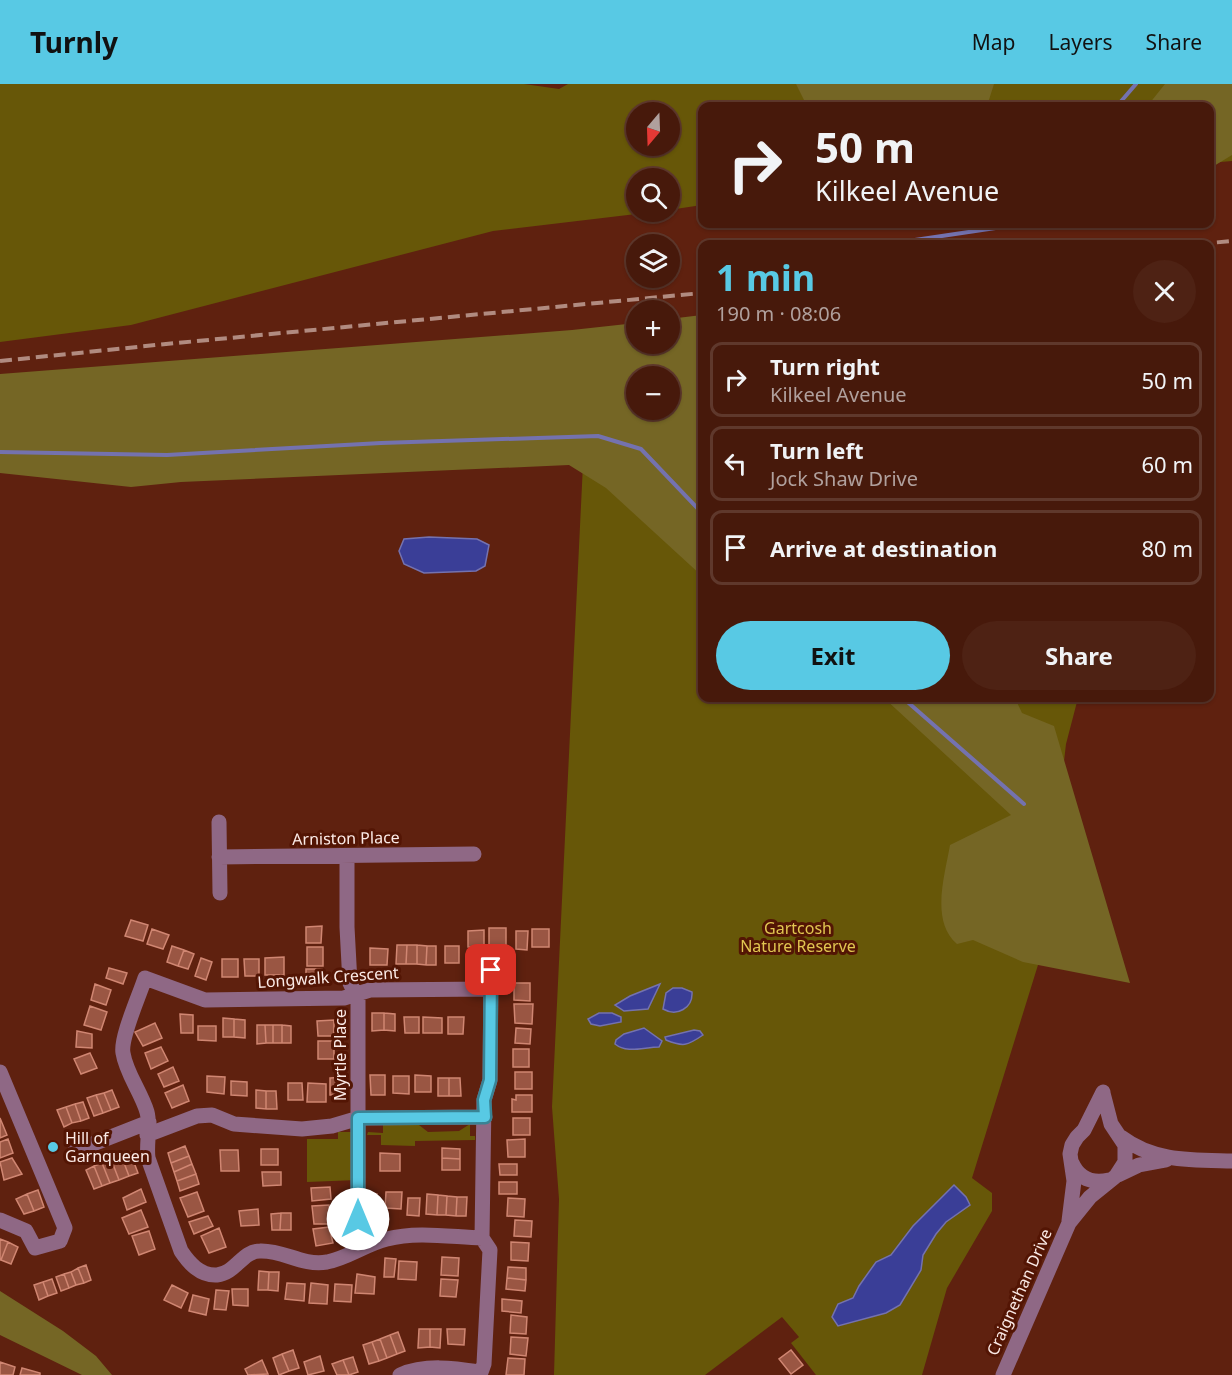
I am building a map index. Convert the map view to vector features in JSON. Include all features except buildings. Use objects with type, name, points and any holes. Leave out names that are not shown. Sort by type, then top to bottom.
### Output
[{"type":"street","points":[[219,822],[220,894]]},
{"type":"street","name":"Arniston Place","points":[[219,857],[474,854]]},
{"type":"street","name":"Myrtle Place","points":[[347,857],[350,983],[356,993],[358,1010],[358,1219],[361,1233],[371,1244]]},
{"type":"street","points":[[399,1375],[409,1371],[432,1368],[480,1373],[484,1364],[490,1250],[482,1238],[484,1100],[490,1080],[491,970]]},
{"type":"street","name":"Longwalk Crescent","points":[[482,1238],[404,1235],[371,1244],[327,1262],[306,1263],[259,1251],[247,1254],[231,1270],[217,1275],[202,1272],[189,1263],[181,1251],[148,1158],[147,1112],[126,1062],[122,1044],[146,978],[204,1000],[344,998],[370,990],[491,989]]},
{"type":"street","points":[[0,1074],[65,1228],[60,1241],[35,1248],[26,1231],[0,1220]]},
{"type":"street","points":[[1104,1090],[1108,1116],[1126,1153],[1122,1169],[1090,1197],[1069,1224],[1073,1189],[1072,1145],[1084,1130],[1104,1090]]},
{"type":"street","points":[[75,1150],[197,1116],[212,1115],[234,1124],[263,1128],[302,1129],[332,1126],[358,1118],[485,1117]]},
{"type":"street","points":[[1084,1130],[1100,1126],[1146,1152],[1175,1159]]},
{"type":"street","points":[[1072,1163],[1076,1172],[1091,1181],[1100,1182],[1139,1165],[1175,1159],[1232,1161]]},
{"type":"street","name":"Craignethan Drive","points":[[1003,1375],[1069,1224]]},
{"type":"green space","points":[[0,84],[524,84],[559,89],[568,84],[1232,84],[1232,161],[1214,163],[1214,102],[698,102],[698,206],[680,208],[680,168],[626,168],[626,215],[493,231],[131,325],[0,342]]},
{"type":"green space","name":"Gartcosh Nature Reserve","points":[[698,326],[698,702],[1077,702],[1066,744],[1042,952],[972,1178],[992,1193],[992,1211],[947,1288],[922,1375],[816,1375],[791,1343],[799,1337],[782,1317],[705,1375],[554,1375],[559,1199],[552,1107],[583,464],[626,367],[626,420],[680,420],[680,366],[626,366],[632,354],[680,354],[680,337]]},
{"type":"green space","points":[[470,1124],[470,1136],[475,1136],[475,1140],[415,1141],[415,1146],[381,1145],[381,1135],[367,1135],[368,1132],[383,1133],[383,1125],[419,1125],[428,1132],[459,1131]]},
{"type":"green space","points":[[338,1132],[355,1132],[357,1180],[307,1182],[307,1139],[338,1139]]},
{"type":"shaded area","points":[[796,84],[994,84],[988,102],[805,102]]},
{"type":"shaded area","points":[[1165,84],[1232,84],[1232,155],[1214,166],[1214,102],[1151,102]]},
{"type":"shaded area","points":[[698,315],[698,572],[606,488],[569,465],[181,482],[131,487],[0,473],[0,374],[626,324],[626,354],[680,354],[680,318]]},
{"type":"shaded area","points":[[429,537],[477,539],[489,545],[485,566],[476,571],[424,573],[404,564],[399,551],[404,539]]},
{"type":"shaded area","points":[[888,702],[1017,702],[1022,713],[1054,726],[1130,983],[1023,962],[973,940],[957,944],[949,934],[944,923],[942,897],[950,845],[1011,815]]},
{"type":"shaded area","points":[[660,984],[648,1009],[624,1011],[615,1005],[630,996]]},
{"type":"shaded area","points":[[673,988],[682,988],[692,992],[690,1003],[683,1010],[674,1012],[663,1009],[666,993]]},
{"type":"shaded area","points":[[599,1013],[612,1013],[621,1017],[621,1022],[600,1026],[591,1024],[588,1019]]},
{"type":"shaded area","points":[[644,1028],[662,1041],[659,1047],[625,1049],[615,1044],[616,1040],[624,1034]]},
{"type":"shaded area","points":[[694,1030],[700,1031],[703,1035],[685,1044],[666,1040],[665,1037]]},
{"type":"shaded area","points":[[954,1185],[966,1197],[970,1205],[946,1222],[936,1234],[923,1255],[921,1270],[900,1305],[886,1313],[838,1326],[832,1317],[838,1304],[853,1298],[876,1262],[891,1255],[913,1226]]},
{"type":"shaded area","points":[[0,1291],[63,1331],[96,1356],[112,1375],[82,1375],[0,1335]]},
{"type":"waterway","points":[[1120,102],[1136,84]]},
{"type":"waterway","points":[[915,240],[996,228]]},
{"type":"waterway","points":[[0,452],[167,455],[381,443],[598,436],[641,449],[698,509]]},
{"type":"waterway","points":[[908,702],[1024,804]]},
{"type":"railway","points":[[1214,243],[1232,241]]},
{"type":"railway","points":[[0,361],[698,293]]},
{"type":"place","name":"Hill of Garnqueen","points":[[53,1147]]},
{"type":"route","points":[[358,1219],[358,1118],[485,1117],[484,1100],[490,1080],[491,970]]}]
